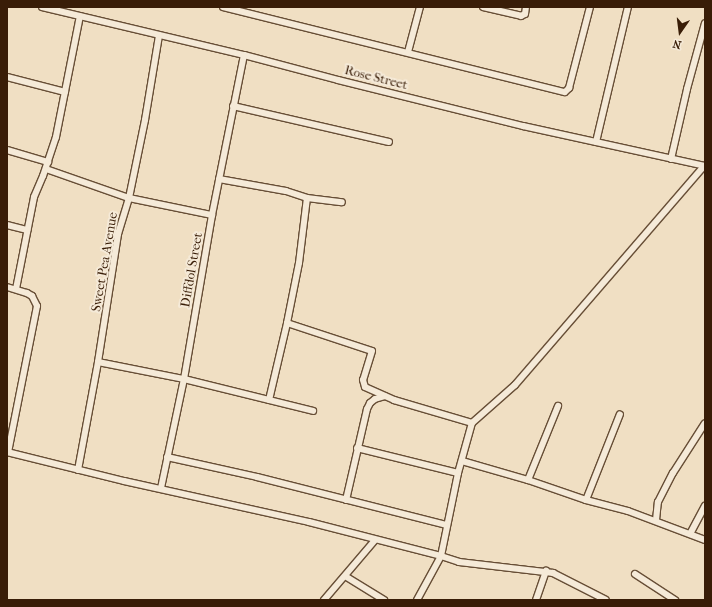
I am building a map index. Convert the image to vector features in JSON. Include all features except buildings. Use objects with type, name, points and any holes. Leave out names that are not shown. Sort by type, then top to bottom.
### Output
[{"type":"street","name":"Rose Street","points":[[42,7],[244,55],[345,82],[596,142],[704,166]]},
{"type":"street","points":[[223,7],[566,91],[569,88],[590,7]]},
{"type":"street","points":[[408,52],[420,7]]},
{"type":"street","points":[[483,7],[521,16],[525,14],[526,7]]},
{"type":"street","points":[[596,142],[628,7]]},
{"type":"street","points":[[16,289],[26,230],[34,196],[46,169],[56,137],[80,16]]},
{"type":"street","points":[[671,159],[686,89],[705,23]]},
{"type":"street","name":"Sweet Pea Avenue","points":[[78,470],[98,362],[118,234],[129,198],[145,120],[159,35]]},
{"type":"street","name":"Diffdol Street","points":[[161,488],[184,379],[212,215],[244,55]]},
{"type":"street","points":[[7,77],[65,92]]},
{"type":"street","points":[[233,106],[389,142]]},
{"type":"street","points":[[7,150],[48,162]]},
{"type":"street","points":[[417,600],[441,556],[458,473],[472,423],[514,385],[704,166]]},
{"type":"street","points":[[46,169],[129,198],[212,215]]},
{"type":"street","points":[[219,179],[286,192],[307,198],[342,202]]},
{"type":"street","points":[[269,400],[299,263],[307,198]]},
{"type":"street","points":[[7,225],[26,230]]},
{"type":"street","points":[[7,287],[32,296],[37,306],[8,452],[78,470],[309,522],[459,562],[474,565],[546,571],[553,573],[606,600]]},
{"type":"street","points":[[287,323],[372,351],[363,380],[365,387],[385,396],[472,423]]},
{"type":"street","points":[[98,362],[184,379],[313,411]]},
{"type":"street","points":[[346,500],[357,448],[370,403],[385,396]]},
{"type":"street","points":[[528,480],[558,406]]},
{"type":"street","points":[[586,500],[620,414]]},
{"type":"street","points":[[656,520],[658,502],[673,473],[705,423]]},
{"type":"street","points":[[357,448],[458,473]]},
{"type":"street","points":[[167,457],[258,477],[447,525]]},
{"type":"street","points":[[462,461],[528,480],[586,500],[656,520],[705,540]]},
{"type":"street","points":[[690,534],[705,506]]},
{"type":"street","points":[[324,600],[375,540]]},
{"type":"street","points":[[536,600],[546,571]]},
{"type":"street","points":[[635,574],[673,599]]},
{"type":"street","points":[[345,576],[384,600]]}]
